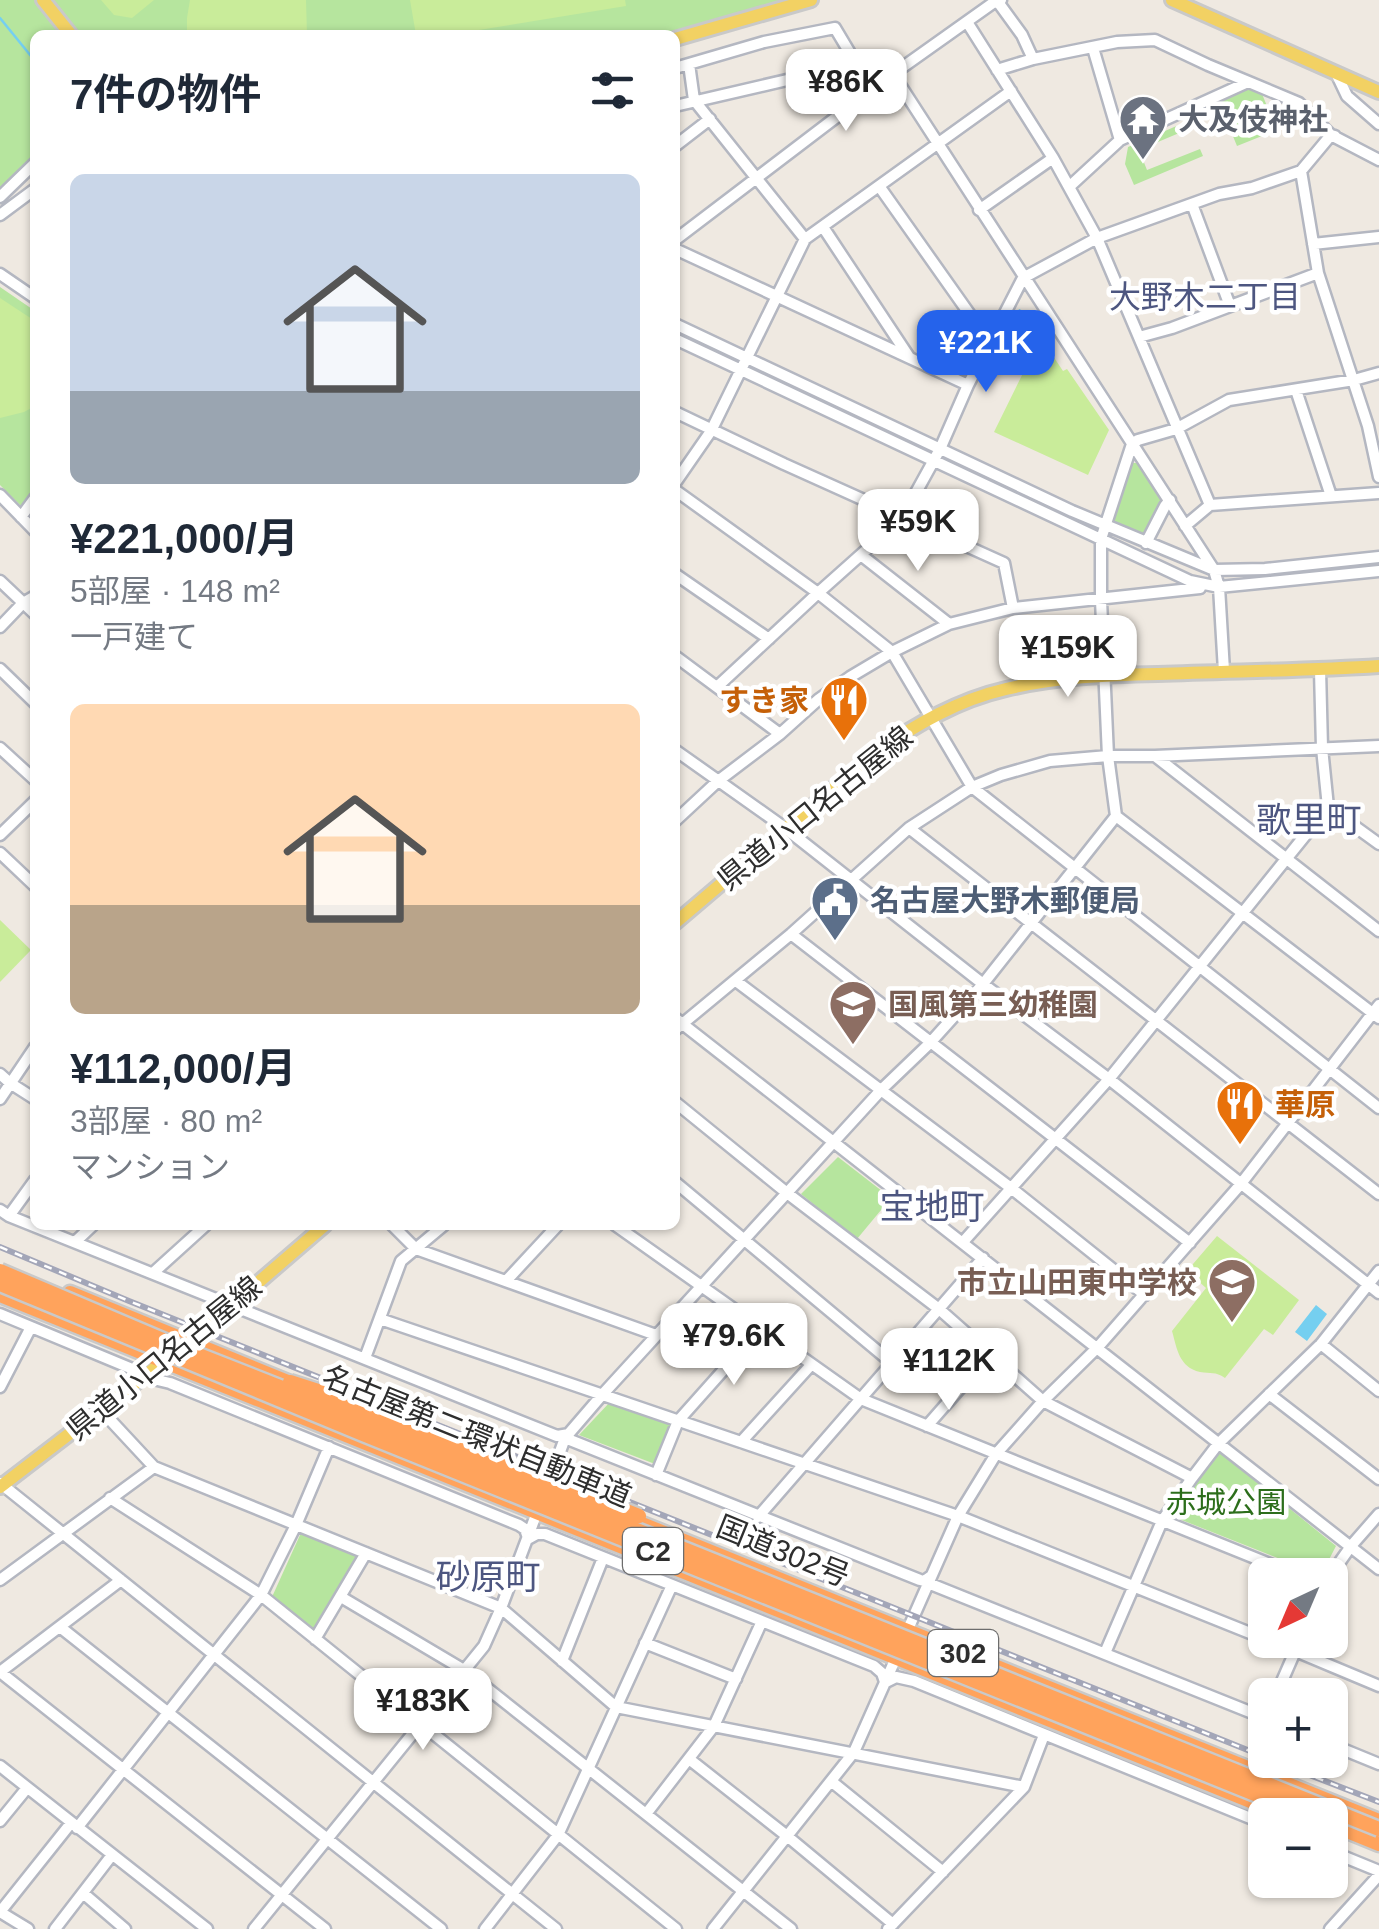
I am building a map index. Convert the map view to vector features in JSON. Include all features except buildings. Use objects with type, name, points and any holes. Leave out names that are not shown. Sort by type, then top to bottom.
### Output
[{"type":"highway","name":"国道302号","points":[[0,1268],[1379,1819]]},
{"type":"highway","name":"名古屋第二環状自動車道","points":[[0,1268],[220,1364],[1379,1830]]},
{"type":"highway","name":"名古屋第二環状自動車道","points":[[0,1284],[1265,1798]]},
{"type":"highway","name":"国道302号","points":[[0,1295],[1248,1800]]},
{"type":"highway","points":[[220,1364],[286,1380],[371,1408],[750,1560],[798,1587]]},
{"type":"highway","points":[[1061,1692],[1105,1705],[1379,1819]]},
{"type":"highway","points":[[1348,1831],[1379,1844]]},
{"type":"highway","points":[[1348,1840],[1379,1853]]},
{"type":"main road","points":[[43,0],[67,30]]},
{"type":"main road","points":[[680,38],[812,0]]},
{"type":"main road","points":[[1172,0],[1379,92]]},
{"type":"main road","name":"県道小口名古屋線","points":[[680,918],[876,752],[932,716],[962,703],[1048,681],[1104,676],[1379,666]]},
{"type":"main road","name":"県道小口名古屋線","points":[[1,1485],[189,1342],[319,1230]]},
{"type":"street","points":[[680,236],[892,74],[1000,1],[1033,59]]},
{"type":"street","points":[[966,22],[1053,158],[1097,238],[1210,505]]},
{"type":"street","points":[[680,67],[764,42],[834,28],[872,90]]},
{"type":"street","points":[[997,70],[1117,42],[1155,40],[1298,103],[1331,135],[1379,160]]},
{"type":"street","points":[[1093,48],[1120,140]]},
{"type":"street","points":[[689,64],[694,100],[804,239]]},
{"type":"street","points":[[680,104],[856,64]]},
{"type":"street","points":[[892,74],[1214,570],[1219,587],[1224,671]]},
{"type":"street","points":[[1337,75],[1347,96],[1379,124]]},
{"type":"street","points":[[1069,187],[1120,140],[1248,82]]},
{"type":"street","points":[[680,479],[712,430],[804,239],[1011,91]]},
{"type":"street","points":[[680,142],[710,120]]},
{"type":"street","points":[[1331,135],[1379,151]]},
{"type":"street","points":[[718,686],[902,518],[1023,278],[1097,238],[1219,194],[1252,188],[1300,171],[1331,135]]},
{"type":"street","points":[[979,210],[1053,158]]},
{"type":"street","points":[[0,196],[30,168]]},
{"type":"street","points":[[1300,171],[1318,273],[1368,426],[1379,477]]},
{"type":"street","points":[[879,186],[990,343]]},
{"type":"street","points":[[0,216],[30,197]]},
{"type":"street","points":[[1192,204],[1230,306]]},
{"type":"street","points":[[823,227],[910,358]]},
{"type":"street","points":[[1313,244],[1379,237]]},
{"type":"street","points":[[680,251],[968,385]]},
{"type":"street","points":[[1139,337],[1318,273]]},
{"type":"street","points":[[0,274],[30,295]]},
{"type":"street","points":[[680,327],[933,462],[1178,577],[1219,587]]},
{"type":"street","points":[[680,341],[744,364],[1105,526],[1214,570],[1265,569],[1379,557]]},
{"type":"street","points":[[713,1929],[854,1752],[958,1516],[996,1454],[1098,1347],[1240,1185],[1377,1012],[1116,816],[1108,756],[1100,600],[1101,539],[1132,444],[1176,429],[1228,400],[1379,373]]},
{"type":"street","points":[[1296,390],[1331,496]]},
{"type":"street","points":[[680,414],[1004,563],[1013,608]]},
{"type":"street","points":[[680,491],[892,652],[972,788],[1379,1108]]},
{"type":"street","points":[[1185,526],[1210,505],[1379,492]]},
{"type":"street","points":[[0,495],[30,526]]},
{"type":"street","points":[[1146,542],[1170,500]]},
{"type":"street","points":[[22,517],[30,505]]},
{"type":"street","points":[[861,555],[949,624]]},
{"type":"street","points":[[680,816],[718,780],[850,677],[949,624],[1013,608],[1379,571]]},
{"type":"street","points":[[680,577],[769,639]]},
{"type":"street","points":[[0,581],[30,609]]},
{"type":"street","points":[[0,627],[30,599]]},
{"type":"street","points":[[680,659],[780,734]]},
{"type":"street","points":[[0,669],[30,698]]},
{"type":"street","points":[[963,1242],[1109,1079],[1328,807],[1320,670]]},
{"type":"street","points":[[680,1022],[791,934],[909,828],[1000,775],[1050,760],[1379,746]]},
{"type":"street","points":[[0,748],[30,775]]},
{"type":"street","points":[[680,753],[785,828],[1379,1294]]},
{"type":"street","points":[[1155,756],[1379,931]]},
{"type":"street","points":[[0,834],[30,806]]},
{"type":"street","points":[[1328,807],[1379,844]]},
{"type":"street","points":[[254,1929],[484,1646],[568,1436],[700,1287],[983,984],[1116,816]]},
{"type":"street","points":[[909,828],[1379,1194]]},
{"type":"street","points":[[0,853],[30,881]]},
{"type":"street","points":[[791,934],[1190,1243]]},
{"type":"street","points":[[736,980],[1011,1188],[1145,1295]]},
{"type":"street","points":[[680,1026],[984,1258],[1379,1569]]},
{"type":"street","points":[[0,1099],[30,1054]]},
{"type":"street","points":[[0,1074],[30,1097]]},
{"type":"street","points":[[680,1106],[939,1309],[1043,1401],[1192,1478]]},
{"type":"street","points":[[30,1186],[5,1213],[30,1223]]},
{"type":"street","points":[[680,1186],[892,1363]]},
{"type":"street","points":[[46,1230],[558,1436],[568,1436],[758,1517],[920,1580],[930,1579],[1248,1711]]},
{"type":"street","points":[[75,1242],[88,1230]]},
{"type":"street","points":[[153,1273],[200,1230]]},
{"type":"street","points":[[397,1230],[416,1249],[656,1335]]},
{"type":"street","points":[[365,1358],[402,1261],[438,1230]]},
{"type":"street","points":[[506,1281],[553,1230]]},
{"type":"street","points":[[621,1230],[860,1399],[1254,1558]]},
{"type":"street","points":[[758,1517],[984,1258]]},
{"type":"street","points":[[1105,1652],[1162,1521],[1192,1478],[1218,1444],[1321,1344],[1379,1271]]},
{"type":"street","points":[[0,1314],[130,1368],[140,1380],[170,1383],[522,1526],[528,1540]]},
{"type":"street","points":[[380,1319],[958,1516],[1248,1632]]},
{"type":"street","points":[[0,1387],[30,1327]]},
{"type":"street","points":[[656,1475],[678,1421],[760,1329]]},
{"type":"street","points":[[75,1346],[104,1338]]},
{"type":"street","points":[[1321,1344],[1379,1391]]},
{"type":"street","points":[[927,1426],[990,1354]]},
{"type":"street","points":[[741,1442],[811,1364]]},
{"type":"street","points":[[1269,1394],[1379,1479]]},
{"type":"street","points":[[101,1410],[154,1467],[501,1608],[616,1707],[1024,1787]]},
{"type":"street","points":[[28,1929],[0,1912],[122,1770],[261,1595],[329,1448]]},
{"type":"street","points":[[0,1580],[154,1467]]},
{"type":"street","points":[[1,1485],[556,1929]]},
{"type":"street","points":[[464,1502],[491,1494]]},
{"type":"street","points":[[110,1498],[261,1595],[676,1929]]},
{"type":"street","points":[[1343,1558],[1379,1514]]},
{"type":"street","points":[[528,1540],[541,1533],[825,1646],[874,1666],[882,1672],[885,1683]]},
{"type":"street","points":[[636,1553],[654,1578]]},
{"type":"street","points":[[316,1640],[366,1554]]},
{"type":"street","points":[[562,1661],[603,1558]]},
{"type":"street","points":[[121,1580],[0,1672],[325,1929]]},
{"type":"street","points":[[485,1929],[558,1835],[672,1585]]},
{"type":"street","points":[[341,1598],[464,1670],[791,1929]]},
{"type":"street","points":[[646,1814],[714,1726],[762,1621]]},
{"type":"street","points":[[60,1627],[441,1929]]},
{"type":"street","points":[[825,1646],[847,1638]]},
{"type":"street","points":[[646,1643],[736,1678]]},
{"type":"street","points":[[1324,1658],[1379,1686]]},
{"type":"street","points":[[885,1683],[901,1678],[1248,1816]]},
{"type":"street","points":[[967,1686],[980,1708]]},
{"type":"street","points":[[689,1759],[788,1836],[891,1926],[1024,1787],[1044,1734]]},
{"type":"street","points":[[1348,1751],[1379,1764]]},
{"type":"street","points":[[0,1766],[207,1929]]},
{"type":"street","points":[[1190,1776],[1204,1800]]},
{"type":"street","points":[[831,1782],[942,1872]]},
{"type":"street","points":[[0,1821],[27,1788]]},
{"type":"street","points":[[55,1929],[112,1855]]},
{"type":"street","points":[[1330,1929],[1379,1873],[1348,1859]]},
{"type":"street","points":[[83,1893],[125,1929]]},
{"type":"street","points":[[180,1929],[190,1916]]},
{"type":"green space","points":[[0,0],[787,0],[680,33],[680,30],[30,30],[30,162],[0,188]]},
{"type":"green space","points":[[101,0],[154,0],[132,18],[114,15]]},
{"type":"green space","points":[[190,0],[306,0],[307,30],[187,30]]},
{"type":"green space","points":[[410,0],[625,0],[626,6],[479,30],[415,30]]},
{"type":"green space","points":[[1250,87],[1262,94],[1277,130],[1237,146],[1218,100]]},
{"type":"green space","points":[[1188,121],[1191,128],[1139,150],[1147,170],[1200,149],[1203,156],[1134,185],[1125,164],[1128,147]]},
{"type":"green space","points":[[0,287],[30,308],[30,494],[22,507],[0,485]]},
{"type":"green space","points":[[0,298],[30,318],[30,409],[0,418]]},
{"type":"green space","points":[[1034,334],[1044,335],[1051,351],[1037,356],[1035,361],[1026,353],[1030,348],[1028,339]]},
{"type":"green space","points":[[1053,356],[1063,371],[1067,369],[1109,430],[1088,475],[994,432],[1027,365]]},
{"type":"green space","points":[[1130,463],[1137,463],[1162,501],[1145,539],[1108,524]]},
{"type":"green space","points":[[0,920],[30,951],[0,982]]},
{"type":"green space","points":[[838,1157],[891,1198],[857,1239],[801,1194]]},
{"type":"green space","points":[[1217,1236],[1299,1300],[1273,1335],[1264,1329],[1225,1378],[1187,1366],[1172,1331],[1206,1288],[1187,1271]]},
{"type":"green space","points":[[610,1402],[673,1425],[655,1464],[579,1435]]},
{"type":"green space","name":"赤城公園","points":[[1218,1451],[1336,1546],[1330,1558],[1278,1558],[1174,1517]]},
{"type":"green space","points":[[300,1535],[358,1556],[359,1560],[318,1628],[309,1629],[272,1597]]},
{"type":"water","points":[[1019,309],[1033,315],[1017,347],[1004,341]]},
{"type":"water","points":[[1316,1305],[1327,1314],[1307,1341],[1295,1332]]},
{"type":"waterway","points":[[0,18],[30,55]]},
{"type":"railway","points":[[0,1247],[1248,1750]]},
{"type":"railway","points":[[1317,1778],[1379,1802]]},
{"type":"place","name":"大及伎神社","points":[[1143,162]]},
{"type":"place","name":"すき家","points":[[844,742]]},
{"type":"place","name":"名古屋大野木郵便局","points":[[835,942]]},
{"type":"place","name":"国風第三幼稚園","points":[[853,1046]]},
{"type":"place","name":"華原","points":[[1240,1146]]},
{"type":"place","name":"市立山田東中学校","points":[[1232,1324]]},
{"type":"district","name":"大野木二丁目","points":[[1205,297]]},
{"type":"district","name":"歌里町","points":[[1309,819]]},
{"type":"district","name":"宝地町","points":[[932,1206]]},
{"type":"district","name":"砂原町","points":[[488,1576]]}]
